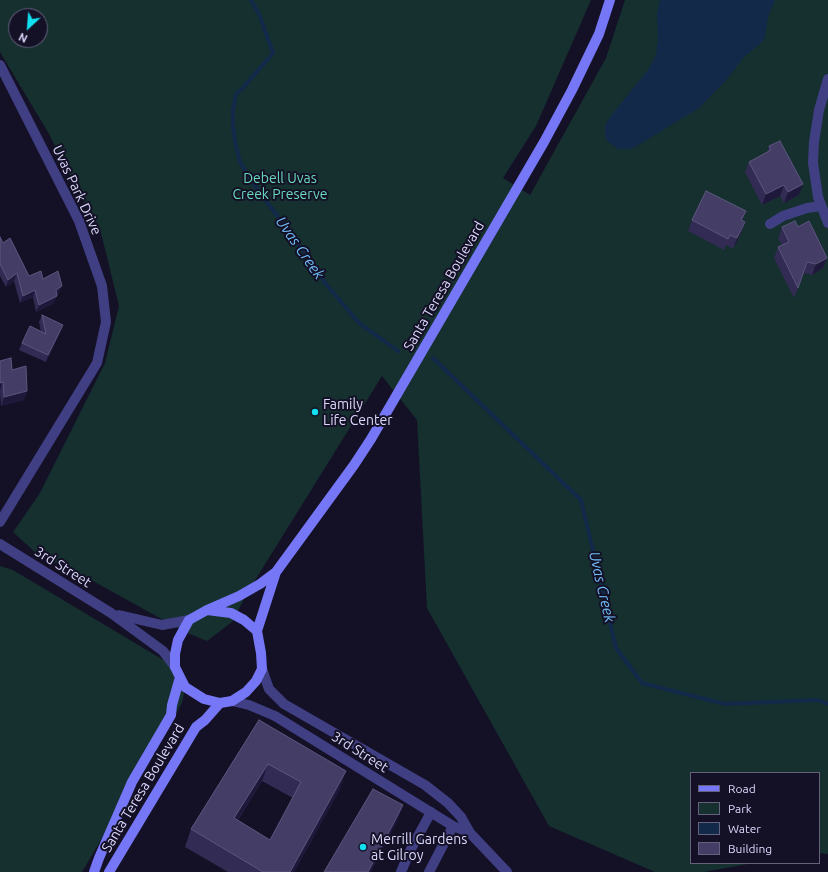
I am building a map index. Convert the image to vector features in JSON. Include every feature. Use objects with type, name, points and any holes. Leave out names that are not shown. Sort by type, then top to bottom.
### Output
[{"type":"main road","name":"Santa Teresa Boulevard","points":[[208,610],[260,584],[276,572],[354,465],[371,439],[544,142],[572,90],[599,34],[610,0]]},
{"type":"main road","name":"Santa Teresa Boulevard","points":[[258,631],[276,572]]},
{"type":"main road","points":[[208,610],[231,613],[244,620],[258,631],[262,669],[256,681],[246,692],[232,701],[220,702],[204,699],[185,687],[175,667],[175,654],[178,640],[189,620],[208,610]]},
{"type":"main road","name":"Santa Teresa Boulevard","points":[[94,872],[132,782],[171,715],[172,705],[180,677]]},
{"type":"main road","name":"Santa Teresa Boulevard","points":[[109,872],[196,727],[205,720],[220,702]]},
{"type":"street","name":"Uvas Park Drive","points":[[0,65],[79,221],[102,286],[106,322],[97,363],[0,522]]},
{"type":"street","points":[[828,79],[819,110],[814,142],[813,163],[815,182],[821,206],[828,223]]},
{"type":"street","points":[[770,224],[783,216],[808,208],[821,206]]},
{"type":"street","name":"3rd Street","points":[[0,544],[111,612],[164,651],[175,667]]},
{"type":"street","name":"3rd Street","points":[[111,612],[162,625],[189,620]]},
{"type":"street","name":"3rd Street","points":[[262,669],[270,689],[284,704],[425,785],[448,803],[461,817],[470,833],[507,872]]},
{"type":"street","name":"3rd Street","points":[[232,701],[249,705],[275,716],[453,826],[470,833]]},
{"type":"street","points":[[402,872],[410,851],[431,812]]},
{"type":"street","points":[[429,872],[453,826]]},
{"type":"green space","name":"Debell Uvas Creek Preserve","points":[[0,0],[591,0],[536,126],[503,178],[530,195],[606,58],[625,0],[828,0],[828,854],[820,853],[820,772],[690,772],[690,864],[748,864],[704,872],[655,872],[549,826],[427,608],[417,420],[382,376],[249,590],[232,622],[207,641],[185,632],[84,576],[37,554],[13,532],[40,493],[105,363],[119,306],[101,233],[79,194],[49,134],[0,52]]},
{"type":"green space","points":[[0,566],[13,570],[180,670],[186,684],[182,703],[82,872],[0,872]]},
{"type":"water","points":[[660,0],[775,0],[768,17],[765,37],[761,43],[744,57],[728,78],[699,108],[635,147],[629,149],[618,149],[607,141],[605,126],[610,117],[648,70],[656,55],[658,39],[657,13]]},
{"type":"building","points":[[780,141],[803,184],[788,192],[784,185],[766,194],[749,162],[771,150],[769,146]]},
{"type":"building","points":[[706,191],[746,211],[741,220],[745,222],[737,238],[730,235],[728,239],[692,220]]},
{"type":"building","points":[[795,221],[798,227],[809,221],[827,258],[816,264],[807,262],[798,288],[778,247],[789,242],[782,227]]},
{"type":"building","points":[[0,237],[3,243],[10,238],[29,276],[41,271],[43,279],[58,271],[62,286],[56,290],[57,296],[39,305],[35,290],[23,296],[17,273],[8,280],[0,264]]},
{"type":"building","points":[[42,315],[63,325],[48,355],[22,343],[30,326],[46,334]]},
{"type":"building","points":[[11,358],[12,370],[26,366],[27,391],[4,397],[3,382],[0,383],[0,361]]},
{"type":"building","points":[[259,720],[346,771],[290,872],[263,872],[191,829]],"holes":[[[268,764],[301,782],[270,840],[234,818]]]},
{"type":"building","name":"Merrill Gardens at Gilroy","points":[[373,789],[403,805],[368,872],[324,872]]},
{"type":"waterway","name":"Uvas Creek","points":[[251,0],[259,14],[273,53],[236,94],[233,109],[233,126],[240,162],[252,182],[308,257],[326,284],[359,323],[398,351]]},
{"type":"waterway","name":"Uvas Creek","points":[[433,358],[581,500],[616,648],[642,683],[725,704],[818,700],[828,704]]},
{"type":"place","name":"Family Life Center","points":[[315,412]]},
{"type":"place","name":"Merrill Gardens at Gilroy","points":[[363,847]]}]
